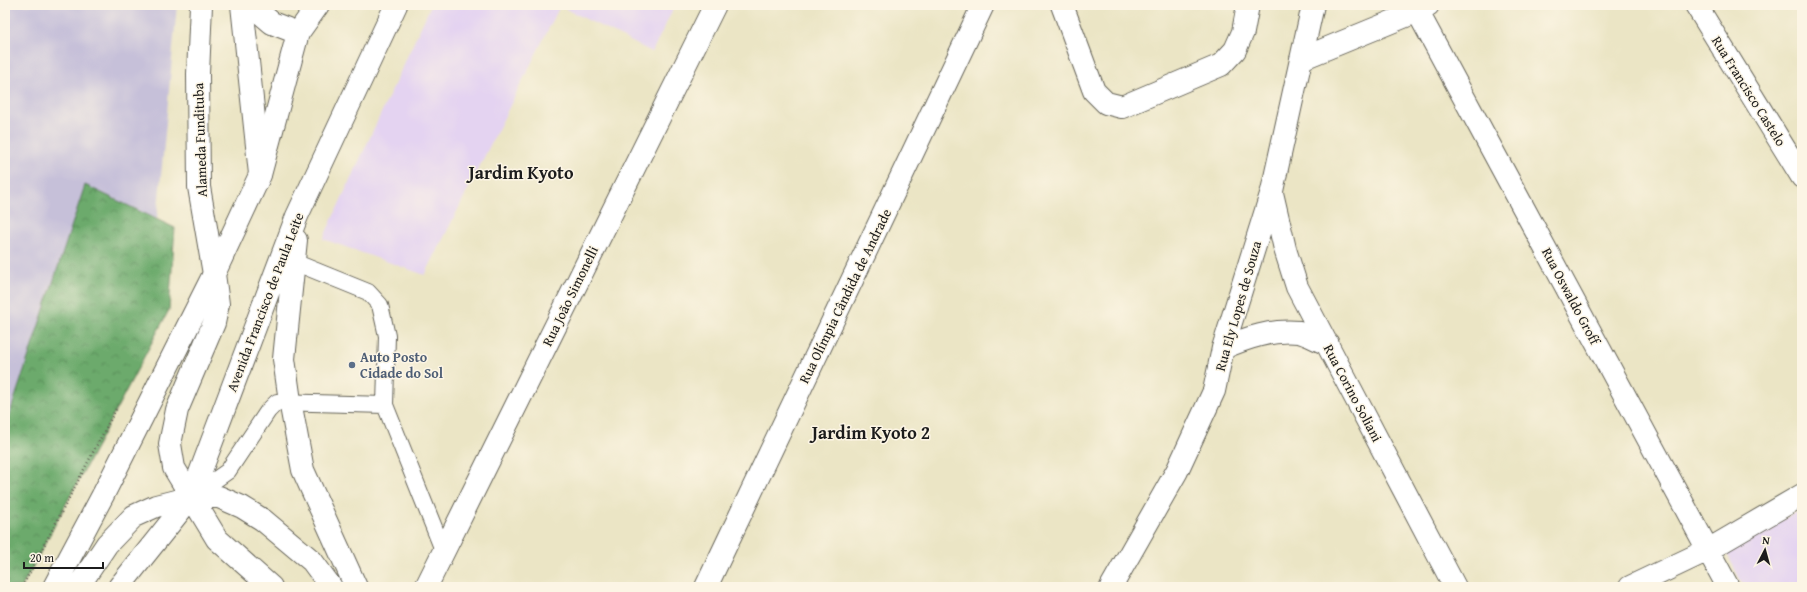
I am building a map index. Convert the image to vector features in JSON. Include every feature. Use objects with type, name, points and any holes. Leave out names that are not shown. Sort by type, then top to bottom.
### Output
[{"type":"street","name":"Alameda Fundituba","points":[[201,5],[198,74],[200,187],[218,304],[214,323],[177,410],[170,444],[174,468],[217,539],[271,587]]},
{"type":"street","points":[[242,5],[260,175]]},
{"type":"street","points":[[251,5],[272,23],[298,33]]},
{"type":"street","points":[[54,587],[103,495],[214,274],[260,175],[298,33],[318,5]]},
{"type":"street","name":"Avenida Francisco de Paula Leite","points":[[119,587],[191,497],[297,216],[396,5]]},
{"type":"street","name":"Rua João Simonelli","points":[[426,587],[443,550],[715,5]]},
{"type":"street","name":"Rua Olímpia Cândida de Andrade","points":[[706,587],[984,5]]},
{"type":"street","points":[[1062,5],[1094,91],[1106,103],[1122,107],[1221,65],[1236,50],[1243,32],[1248,5]]},
{"type":"street","name":"Rua Ely Lopes de Souza","points":[[1110,587],[1177,471],[1214,391],[1223,348],[1272,191],[1314,5]]},
{"type":"street","name":"Rua Francisco Castelo","points":[[1696,5],[1802,177]]},
{"type":"street","points":[[1301,59],[1420,7]]},
{"type":"street","name":"Rua Oswaldo Groff","points":[[1420,7],[1728,587]]},
{"type":"street","name":"Rua Corino Soliani","points":[[1272,191],[1285,248],[1297,287],[1455,587]]},
{"type":"street","points":[[297,216],[284,359],[290,401],[303,470],[356,587]]},
{"type":"street","points":[[1223,348],[1251,336],[1275,332],[1300,332],[1328,344]]},
{"type":"street","points":[[1630,587],[1708,550],[1802,495]]},
{"type":"street","points":[[78,587],[107,544],[134,516],[156,506],[191,497],[219,497],[242,507],[263,520],[288,539],[312,561],[331,587]]},
{"type":"lane","points":[[294,262],[368,292],[380,306],[387,336],[385,405],[443,550]]},
{"type":"lane","points":[[191,497],[228,471],[268,411],[277,402],[290,401],[385,405]]},
{"type":"path","points":[[22,587],[121,400]]},
{"type":"shaded area","points":[[5,5],[177,5],[157,219],[85,185],[5,428]]},
{"type":"shaded area","points":[[431,5],[675,5],[652,52],[560,6],[425,275],[323,239]]},
{"type":"shaded area","points":[[1802,509],[1802,587],[1744,587],[1725,550]]},
{"type":"green space","points":[[85,185],[175,228],[169,310],[22,587],[5,587],[5,428]]},
{"type":"place","name":"Auto Posto Cidade do Sol","points":[[352,365]]},
{"type":"district","name":"Jardim Kyoto","points":[[521,172]]},
{"type":"district","name":"Jardim Kyoto 2","points":[[871,432]]}]
